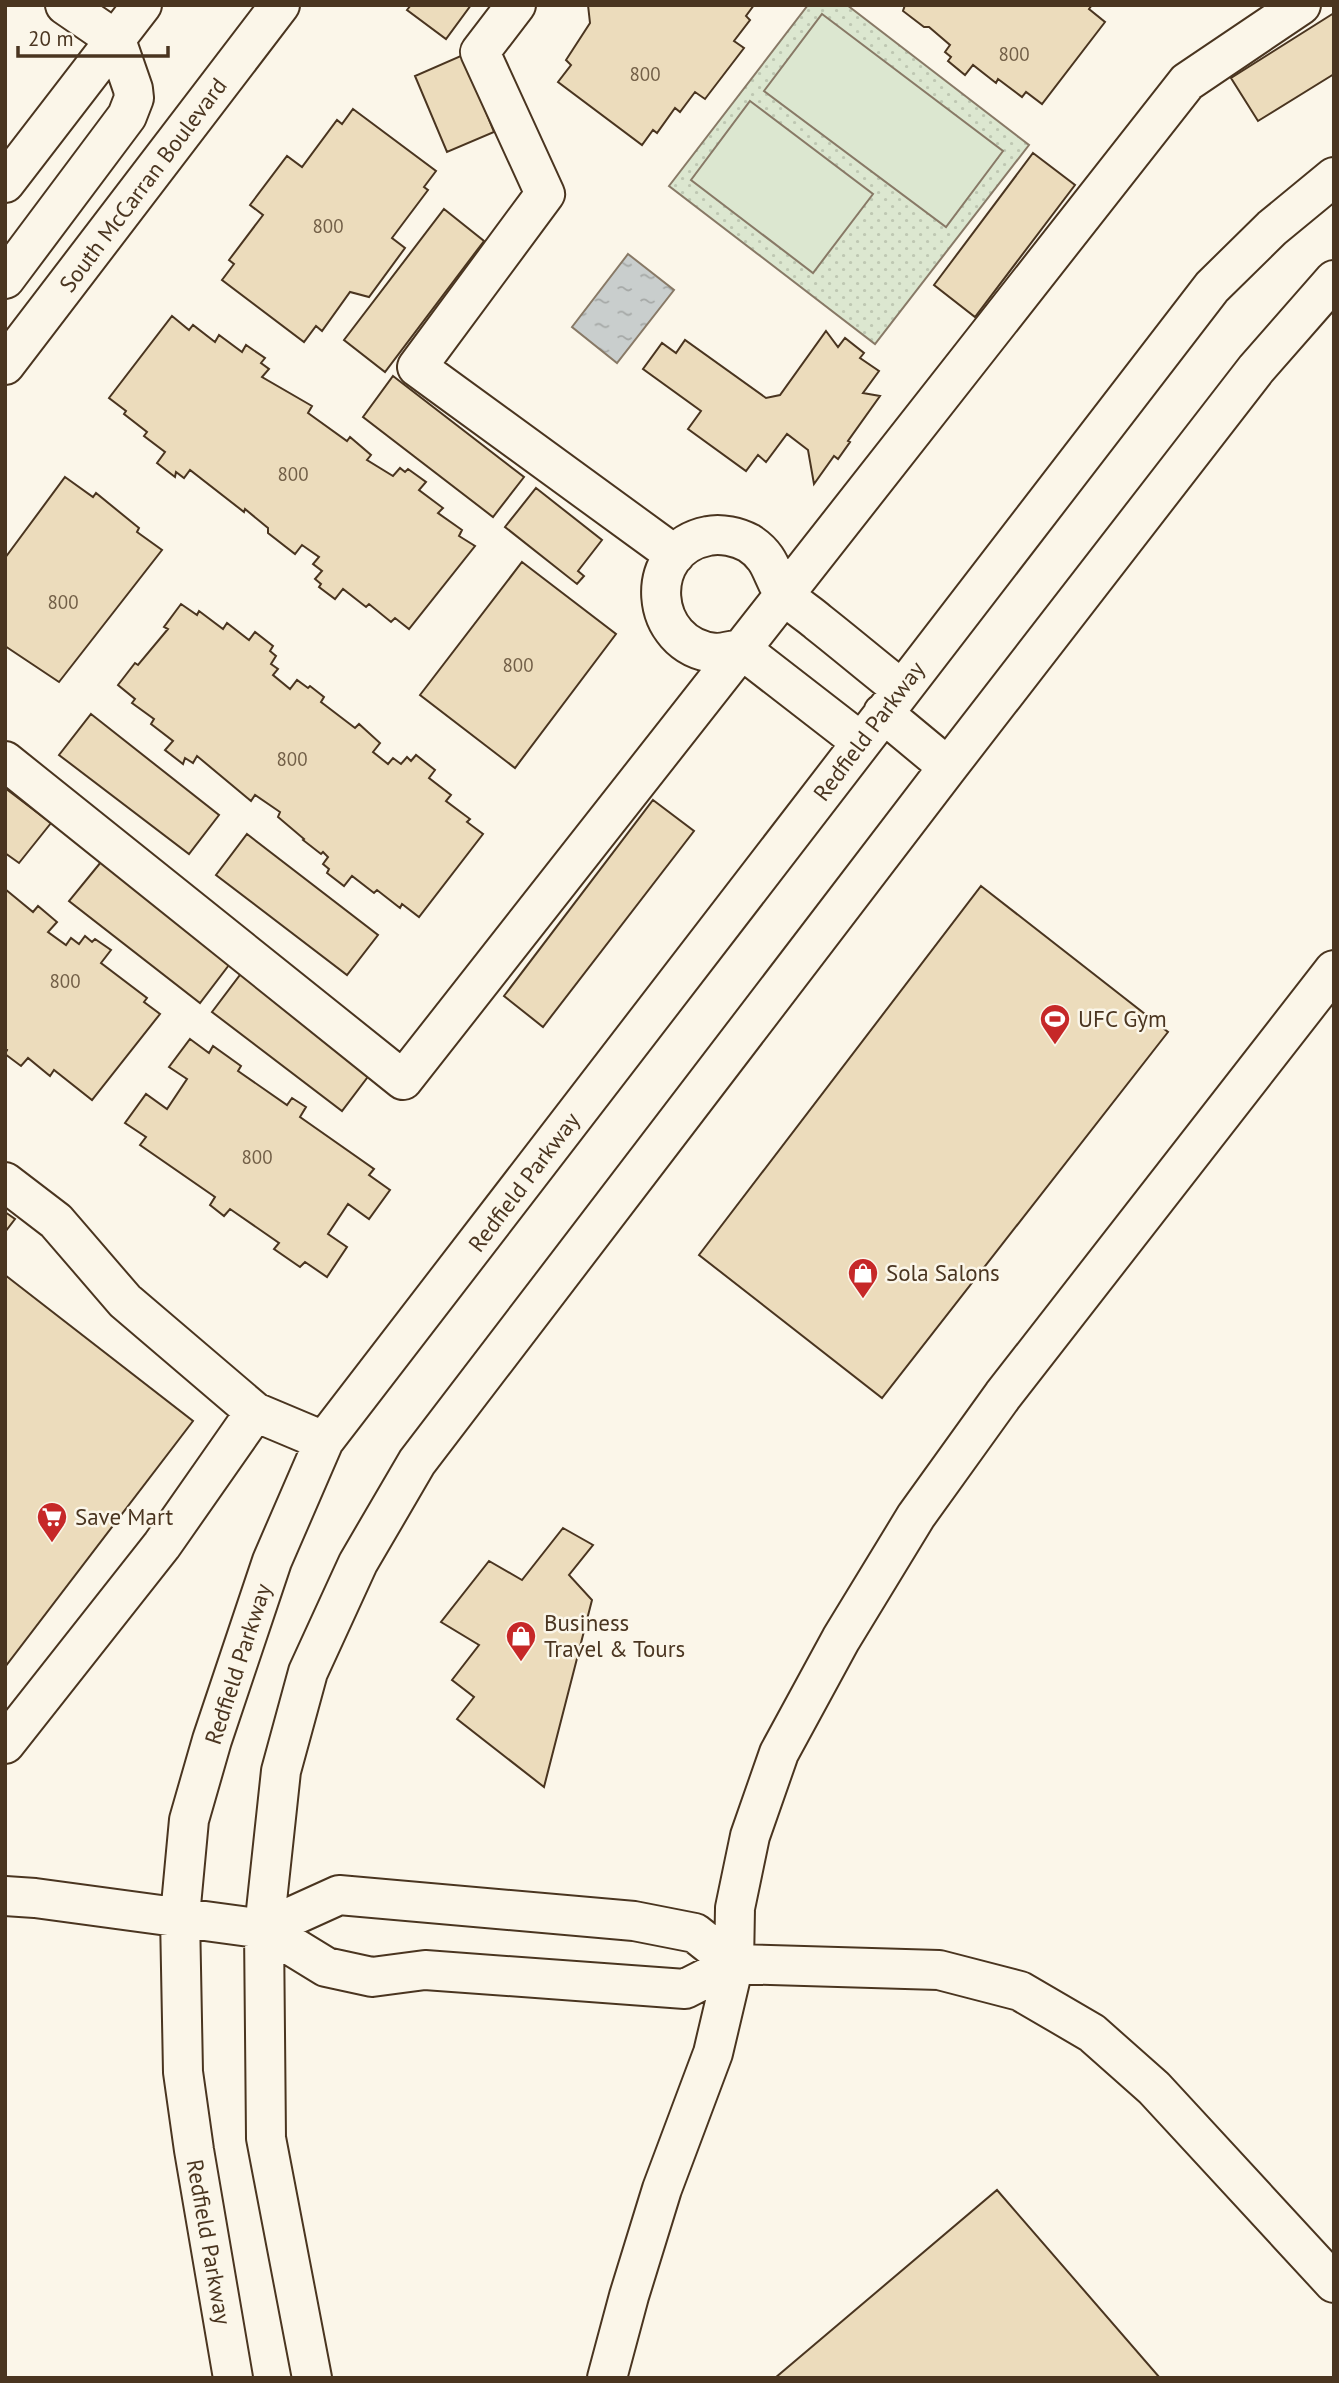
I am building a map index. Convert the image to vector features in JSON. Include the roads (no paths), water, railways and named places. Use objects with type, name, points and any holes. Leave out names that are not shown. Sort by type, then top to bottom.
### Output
[{"type":"street","points":[[5,279],[127,116],[134,98],[116,40],[65,5]]},
{"type":"street","points":[[5,183],[142,5]]},
{"type":"street","name":"South McCarran Boulevard","points":[[5,365],[280,5]]},
{"type":"street","points":[[516,5],[480,52],[545,194],[417,367],[674,555]]},
{"type":"street","points":[[5,761],[403,1080],[1187,82],[1301,5]]},
{"type":"street","name":"Redfield Parkway","points":[[233,2378],[183,2072],[180,1916],[189,1820],[212,1740],[272,1561],[324,1441],[1212,287],[1272,228],[1334,177]]},
{"type":"street","points":[[312,2378],[266,2138],[264,1928],[281,1771],[308,1672],[358,1563],[417,1462],[1256,369],[1334,280]]},
{"type":"street","points":[[882,715],[741,649],[718,653],[699,650],[682,640],[670,626],[662,609],[660,589],[664,570],[674,555],[690,542],[709,535],[729,536],[748,542],[763,554],[784,594],[882,715],[948,767]]},
{"type":"street","points":[[607,2378],[659,2201],[713,2053],[734,1964],[735,1909],[750,1836],[779,1753],[841,1639],[916,1516],[1003,1395],[1334,970]]},
{"type":"street","points":[[5,1182],[56,1221],[125,1301],[255,1412],[324,1441]]},
{"type":"street","points":[[5,1744],[162,1545],[255,1412]]},
{"type":"street","points":[[264,1928],[339,1895],[634,1921],[695,1933],[734,1964]]},
{"type":"street","points":[[5,1896],[264,1928],[326,1967],[372,1977],[425,1970],[685,1989],[734,1964],[939,1970],[1020,1991],[1093,2033],[1154,2088],[1334,2283]]},
{"type":"water","points":[[628,254],[674,290],[617,363],[572,327]]},
{"type":"place","name":"UFC Gym","points":[[1055,1046]]},
{"type":"place","name":"Sola Salons","points":[[863,1300]]},
{"type":"place","name":"Save Mart","points":[[52,1544]]},
{"type":"place","name":"Business Travel & Tours","points":[[521,1663]]}]
